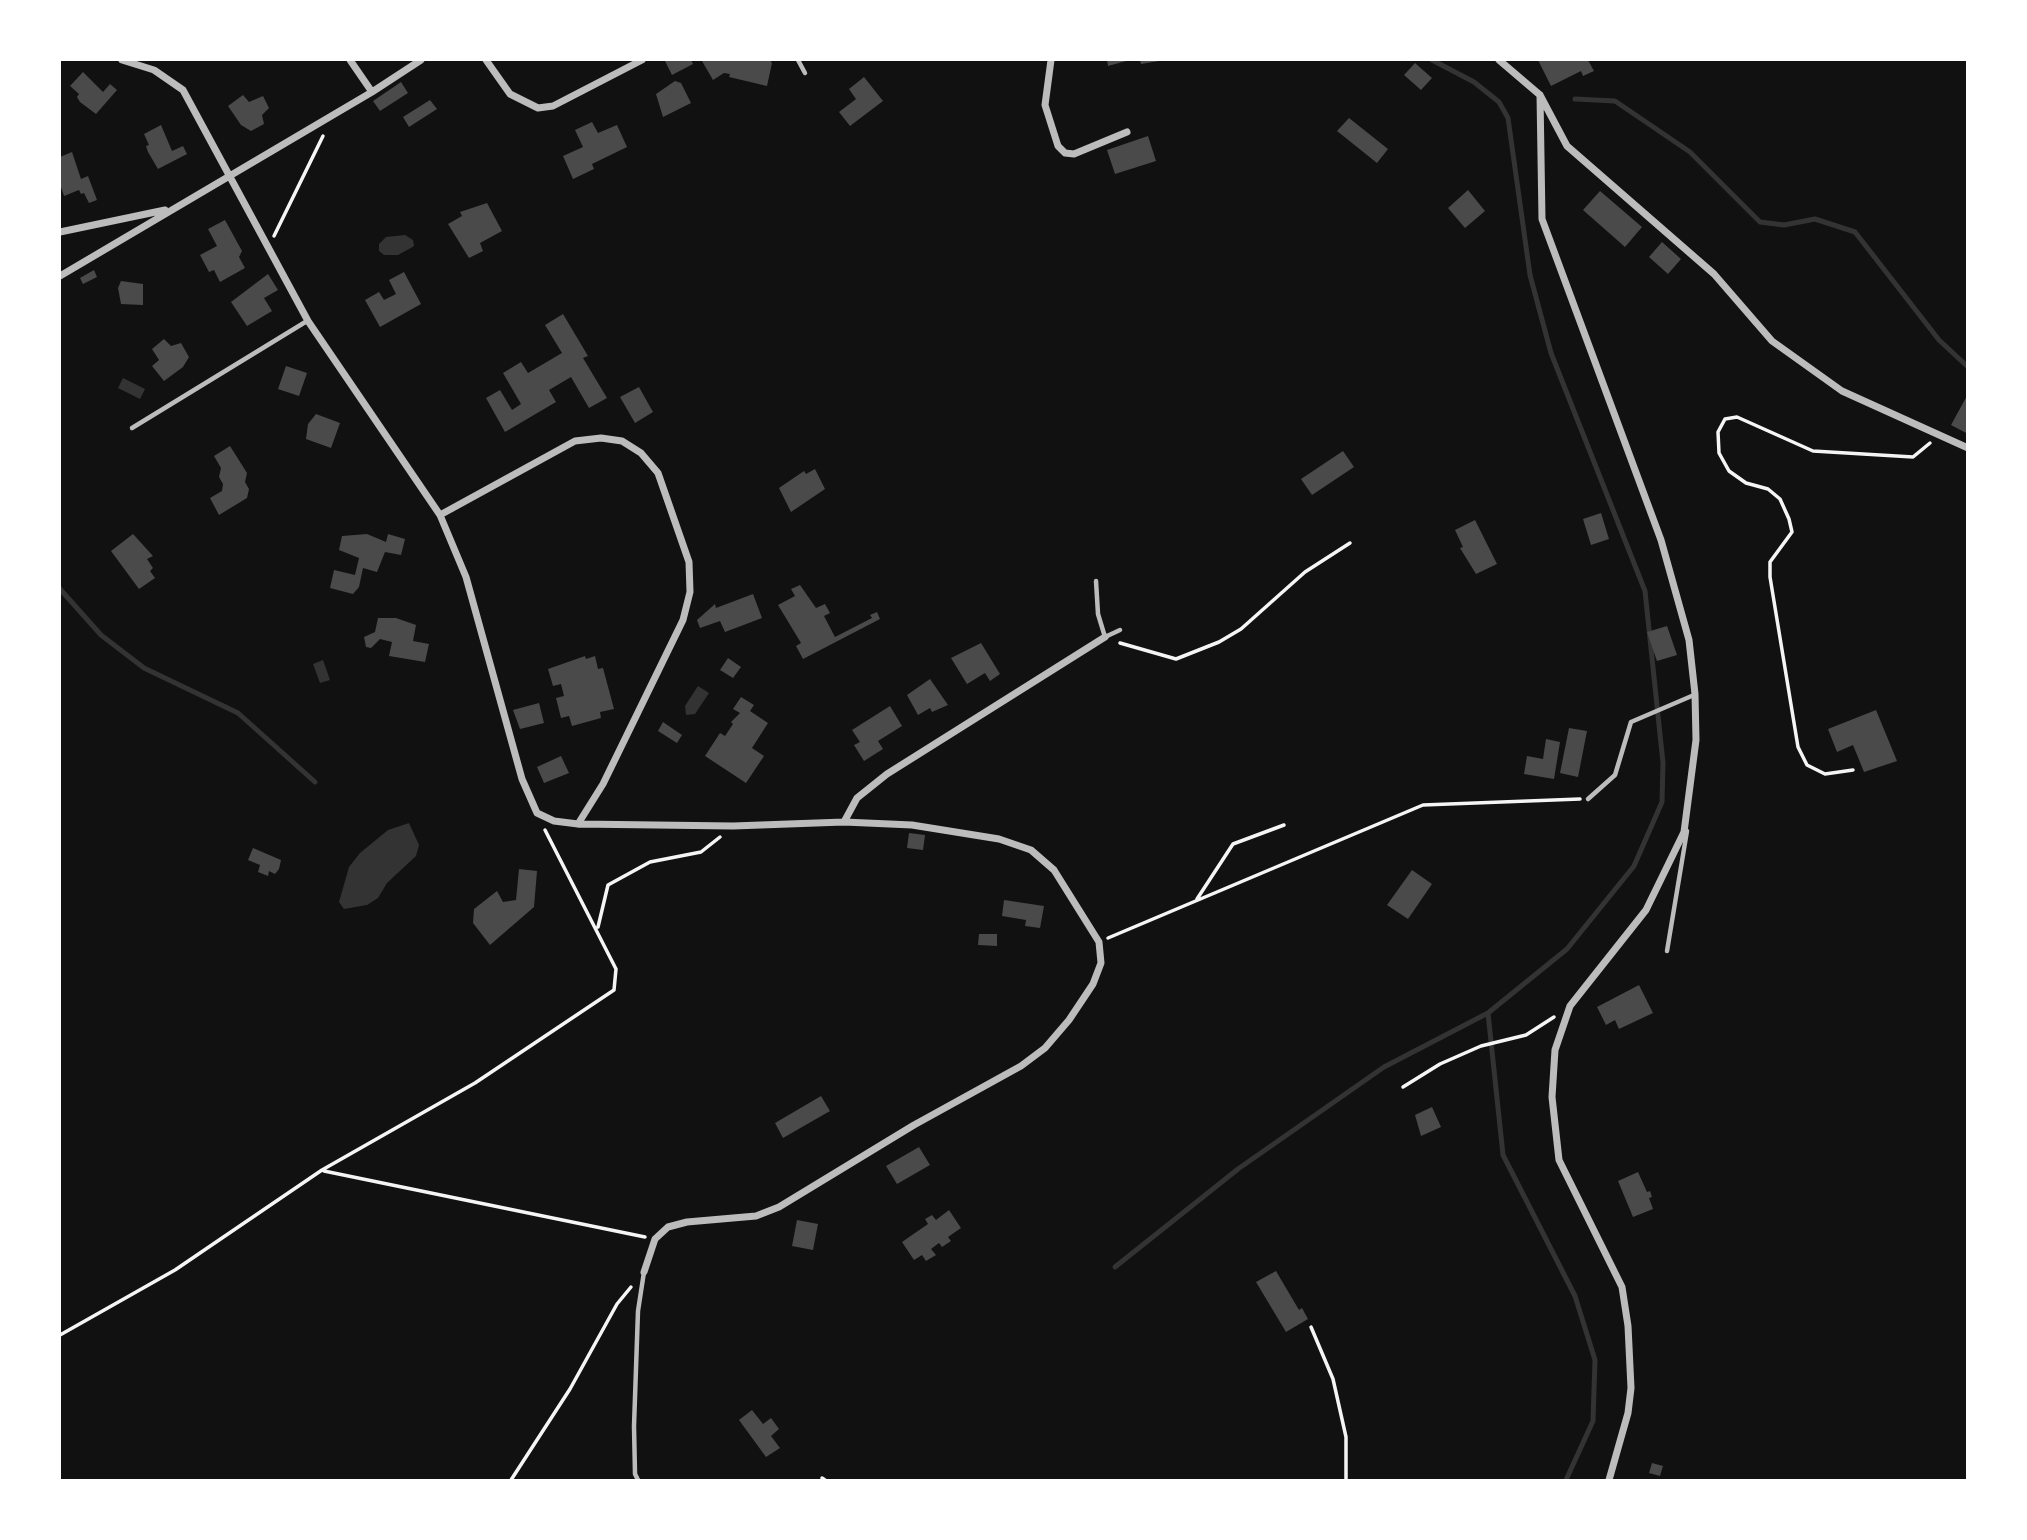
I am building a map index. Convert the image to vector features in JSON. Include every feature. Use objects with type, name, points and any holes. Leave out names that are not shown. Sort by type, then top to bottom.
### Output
[{"type":"street","points":[[122,60],[154,70],[183,90],[308,321],[440,515],[466,577],[522,779],[537,813],[554,821],[578,824],[733,826],[844,822],[912,825],[999,839],[1031,850],[1054,870],[1099,942],[1101,963],[1093,985],[1069,1020],[1045,1048],[1021,1066],[904,1131],[779,1208],[756,1216],[687,1222],[668,1227],[655,1239],[644,1272]]},
{"type":"street","points":[[350,60],[372,92]]},
{"type":"street","points":[[60,276],[372,92],[421,60]]},
{"type":"street","points":[[486,60],[510,94],[538,108],[553,106],[642,60]]},
{"type":"street","points":[[1051,60],[1045,104],[1058,146],[1065,153],[1074,154],[1126,132]]},
{"type":"street","points":[[1499,60],[1540,95],[1567,146],[1714,274],[1772,341],[1842,391],[1968,448]]},
{"type":"street","points":[[1540,95],[1542,219],[1661,540],[1689,640],[1695,694],[1696,740],[1688,819],[1679,846],[1646,911],[1570,1006],[1561,1025],[1555,1050],[1555,1141],[1574,1196],[1622,1287],[1631,1356],[1628,1413],[1609,1480]]},
{"type":"street","points":[[60,232],[171,209]]},
{"type":"street","points":[[440,515],[575,441],[601,438],[622,441],[641,453],[658,473],[689,562],[690,592],[675,641],[615,760],[578,824]]},
{"type":"street","points":[[844,822],[857,798],[887,774],[1105,637]]},
{"type":"lane","points":[[798,60],[805,72]]},
{"type":"lane","points":[[132,428],[308,321]]},
{"type":"lane","points":[[1096,580],[1098,614],[1105,637],[1120,630]]},
{"type":"lane","points":[[1588,799],[1615,775],[1631,722],[1695,694]]},
{"type":"lane","points":[[1667,951],[1688,819]]},
{"type":"lane","points":[[638,1480],[635,1474],[634,1426],[638,1311],[644,1272]]},
{"type":"path","points":[[268,248],[333,115]]},
{"type":"path","points":[[1853,770],[1825,774],[1807,765],[1798,747],[1770,577],[1770,562],[1792,532],[1789,519],[1780,499],[1768,489],[1746,483],[1729,471],[1719,453],[1718,432],[1726,419],[1737,416],[1812,450],[1913,457],[1940,435]]},
{"type":"path","points":[[1105,637],[1176,659],[1219,642],[1241,629],[1305,572],[1350,543]]},
{"type":"path","points":[[1099,942],[1423,805],[1588,799]]},
{"type":"path","points":[[60,1335],[175,1270],[322,1170],[475,1083],[614,990],[616,969],[537,813]]},
{"type":"path","points":[[1196,901],[1234,844],[1284,825]]},
{"type":"path","points":[[597,929],[608,885],[650,862],[701,852],[733,826]]},
{"type":"path","points":[[1403,1087],[1440,1064],[1481,1046],[1526,1035],[1570,1006]]},
{"type":"path","points":[[322,1170],[655,1239]]},
{"type":"path","points":[[511,1480],[570,1389],[617,1304],[644,1272]]},
{"type":"path","points":[[1311,1327],[1333,1379],[1346,1437],[1346,1480]]},
{"type":"shaded area","points":[[405,235],[413,240],[414,246],[398,255],[384,255],[379,251],[379,244],[386,237]]},
{"type":"shaded area","points":[[123,378],[145,389],[140,399],[118,388]]},
{"type":"shaded area","points":[[323,660],[330,680],[320,683],[313,664]]},
{"type":"shaded area","points":[[698,686],[709,693],[695,714],[686,715],[685,706]]},
{"type":"shaded area","points":[[409,823],[419,845],[416,856],[387,883],[378,898],[367,905],[344,909],[339,902],[349,867],[360,853],[388,830]]},
{"type":"building","points":[[691,60],[693,64],[672,75],[665,61]]},
{"type":"building","points":[[770,60],[772,63],[767,86],[729,77],[730,74],[724,73],[713,80],[702,61]]},
{"type":"building","points":[[1107,60],[1130,60],[1108,66]]},
{"type":"building","points":[[1140,60],[1159,60],[1159,61],[1141,64]]},
{"type":"building","points":[[1538,60],[1588,60],[1594,71],[1583,76],[1581,71],[1551,86]]},
{"type":"building","points":[[1415,63],[1432,78],[1421,90],[1404,75]]},
{"type":"building","points":[[83,72],[103,92],[110,84],[117,90],[96,114],[80,102],[77,97],[79,94],[70,86]]},
{"type":"building","points":[[864,77],[883,101],[850,126],[839,112],[856,99],[849,89]]},
{"type":"building","points":[[675,81],[681,83],[691,103],[663,117],[656,94]]},
{"type":"building","points":[[401,82],[408,93],[380,111],[373,101]]},
{"type":"building","points":[[243,95],[249,102],[263,96],[269,108],[262,115],[264,124],[251,131],[241,125],[228,106]]},
{"type":"building","points":[[430,100],[437,109],[409,127],[403,117]]},
{"type":"building","points":[[1349,118],[1388,149],[1377,163],[1337,131]]},
{"type":"building","points":[[592,122],[598,133],[617,125],[627,147],[592,164],[594,169],[573,179],[563,156],[583,147],[575,130]]},
{"type":"building","points":[[161,125],[172,151],[183,146],[187,154],[158,169],[148,152],[146,146],[149,145],[144,134]]},
{"type":"building","points":[[1148,136],[1156,161],[1115,174],[1107,150]]},
{"type":"building","points":[[72,152],[81,179],[88,176],[97,200],[89,203],[84,193],[81,194],[79,190],[64,196],[60,184],[60,157]]},
{"type":"building","points":[[1468,190],[1485,211],[1465,228],[1448,208]]},
{"type":"building","points":[[1600,191],[1642,227],[1625,247],[1583,210]]},
{"type":"building","points":[[487,203],[502,231],[480,243],[483,251],[469,258],[448,224],[462,216],[460,212]]},
{"type":"building","points":[[225,220],[242,251],[239,257],[245,268],[220,282],[214,270],[209,272],[200,255],[217,246],[208,229]]},
{"type":"building","points":[[1662,242],[1681,259],[1668,274],[1649,257]]},
{"type":"building","points":[[94,270],[97,277],[83,284],[80,278]]},
{"type":"building","points":[[404,272],[421,304],[380,327],[365,300],[379,292],[384,300],[396,294],[389,280]]},
{"type":"building","points":[[268,274],[278,290],[264,298],[272,311],[247,326],[231,302]]},
{"type":"building","points":[[121,281],[143,284],[143,305],[121,304],[118,288]]},
{"type":"building","points":[[563,314],[588,356],[583,358],[607,398],[589,408],[571,377],[549,390],[556,402],[505,432],[486,398],[500,390],[512,410],[521,404],[503,373],[521,362],[528,373],[562,353],[545,325]]},
{"type":"building","points":[[164,339],[171,346],[181,343],[189,357],[183,367],[164,381],[152,366],[159,360],[152,349]]},
{"type":"building","points":[[286,366],[307,373],[299,396],[278,389]]},
{"type":"building","points":[[639,387],[653,412],[635,423],[620,397]]},
{"type":"building","points":[[1968,394],[1968,434],[1951,425]]},
{"type":"building","points":[[316,414],[340,423],[331,448],[306,439],[308,424]]},
{"type":"building","points":[[230,446],[247,473],[245,482],[249,489],[247,498],[219,515],[210,498],[222,491],[223,484],[219,477],[221,468],[214,456]]},
{"type":"building","points":[[1343,451],[1354,467],[1312,495],[1301,479]]},
{"type":"building","points":[[815,469],[825,489],[791,512],[779,488],[804,471],[806,474]]},
{"type":"building","points":[[1601,513],[1609,539],[1591,545],[1583,519]]},
{"type":"building","points":[[1475,520],[1497,564],[1476,574],[1460,548],[1463,547],[1455,530]]},
{"type":"building","points":[[133,534],[153,556],[147,559],[155,578],[139,589],[111,551]]},
{"type":"building","points":[[367,534],[386,542],[388,534],[405,539],[401,555],[385,552],[377,572],[363,568],[359,587],[353,594],[330,588],[334,570],[355,575],[359,558],[339,550],[342,536]]},
{"type":"building","points":[[800,585],[816,608],[825,604],[830,613],[824,616],[835,637],[872,618],[870,615],[877,612],[880,619],[803,659],[796,646],[801,643],[778,605],[795,596],[791,589]]},
{"type":"building","points":[[753,594],[762,618],[725,632],[720,621],[700,628],[697,620],[715,604],[716,608]]},
{"type":"building","points":[[378,618],[396,618],[416,625],[413,641],[429,644],[425,662],[389,656],[392,642],[380,639],[371,648],[366,647],[364,637],[375,632]]},
{"type":"building","points":[[1667,626],[1677,655],[1657,661],[1647,632]]},
{"type":"building","points":[[981,643],[1000,674],[990,681],[985,673],[967,684],[951,658]]},
{"type":"building","points":[[585,656],[586,659],[595,656],[598,669],[603,668],[614,709],[600,712],[601,718],[572,726],[569,716],[561,718],[556,698],[564,696],[561,684],[553,686],[548,669]]},
{"type":"building","points":[[728,658],[741,667],[733,678],[720,670]]},
{"type":"building","points":[[930,679],[948,705],[932,712],[930,708],[918,715],[907,695]]},
{"type":"building","points":[[741,697],[754,705],[750,711],[768,723],[752,748],[764,756],[746,783],[705,756],[720,733],[725,736],[733,724],[731,722],[740,713],[733,709]]},
{"type":"building","points":[[539,703],[544,723],[520,729],[513,710]]},
{"type":"building","points":[[890,706],[902,726],[878,741],[883,749],[864,761],[854,745],[860,742],[852,730]]},
{"type":"building","points":[[1876,710],[1897,761],[1864,772],[1853,745],[1837,752],[1828,729]]},
{"type":"building","points":[[663,722],[682,735],[677,743],[658,731]]},
{"type":"building","points":[[1569,728],[1587,731],[1578,777],[1560,773]]},
{"type":"building","points":[[1546,739],[1560,742],[1554,779],[1524,774],[1527,756],[1543,759]]},
{"type":"building","points":[[561,756],[569,773],[544,783],[537,767]]},
{"type":"building","points":[[909,833],[925,835],[923,850],[907,848]]},
{"type":"building","points":[[253,848],[281,860],[275,874],[269,871],[268,876],[258,872],[260,865],[248,860]]},
{"type":"building","points":[[519,869],[537,871],[534,907],[490,945],[473,923],[474,909],[497,891],[503,902],[516,900]]},
{"type":"building","points":[[1412,870],[1432,884],[1408,919],[1387,905]]},
{"type":"building","points":[[1004,900],[1044,906],[1040,928],[1025,926],[1026,920],[1002,916]]},
{"type":"building","points":[[979,934],[997,934],[997,946],[978,945]]},
{"type":"building","points":[[1639,985],[1653,1013],[1619,1029],[1615,1020],[1606,1025],[1597,1007]]},
{"type":"building","points":[[821,1096],[830,1111],[783,1138],[775,1123]]},
{"type":"building","points":[[1432,1107],[1441,1127],[1421,1136],[1415,1115]]},
{"type":"building","points":[[919,1147],[930,1165],[897,1184],[886,1166]]},
{"type":"building","points":[[1638,1172],[1647,1192],[1650,1191],[1652,1197],[1649,1198],[1653,1209],[1633,1217],[1618,1181]]},
{"type":"building","points":[[949,1210],[961,1228],[948,1237],[951,1241],[942,1247],[939,1243],[931,1249],[936,1255],[926,1261],[922,1255],[914,1260],[902,1242],[928,1224],[925,1219],[932,1215],[936,1220]]},
{"type":"building","points":[[797,1220],[818,1224],[813,1250],[792,1246]]},
{"type":"building","points":[[1276,1271],[1299,1310],[1302,1308],[1308,1319],[1286,1332],[1256,1282]]},
{"type":"building","points":[[752,1410],[763,1424],[771,1418],[779,1429],[771,1436],[780,1448],[766,1457],[739,1420]]},
{"type":"building","points":[[1652,1463],[1663,1466],[1660,1476],[1649,1473]]},
{"type":"waterway","points":[[1115,1267],[1238,1169],[1384,1067],[1488,1013],[1567,949],[1634,866],[1662,802],[1663,763],[1645,591],[1551,353],[1530,275],[1508,118],[1499,102],[1474,82],[1432,60]]},
{"type":"waterway","points":[[1575,99],[1615,101],[1690,152],[1760,222],[1784,225],[1815,219],[1855,232],[1939,340],[1968,367]]},
{"type":"waterway","points":[[60,589],[101,635],[144,668],[238,713],[315,782]]},
{"type":"waterway","points":[[1488,1013],[1503,1155],[1575,1296],[1595,1360],[1593,1421],[1566,1480]]}]
